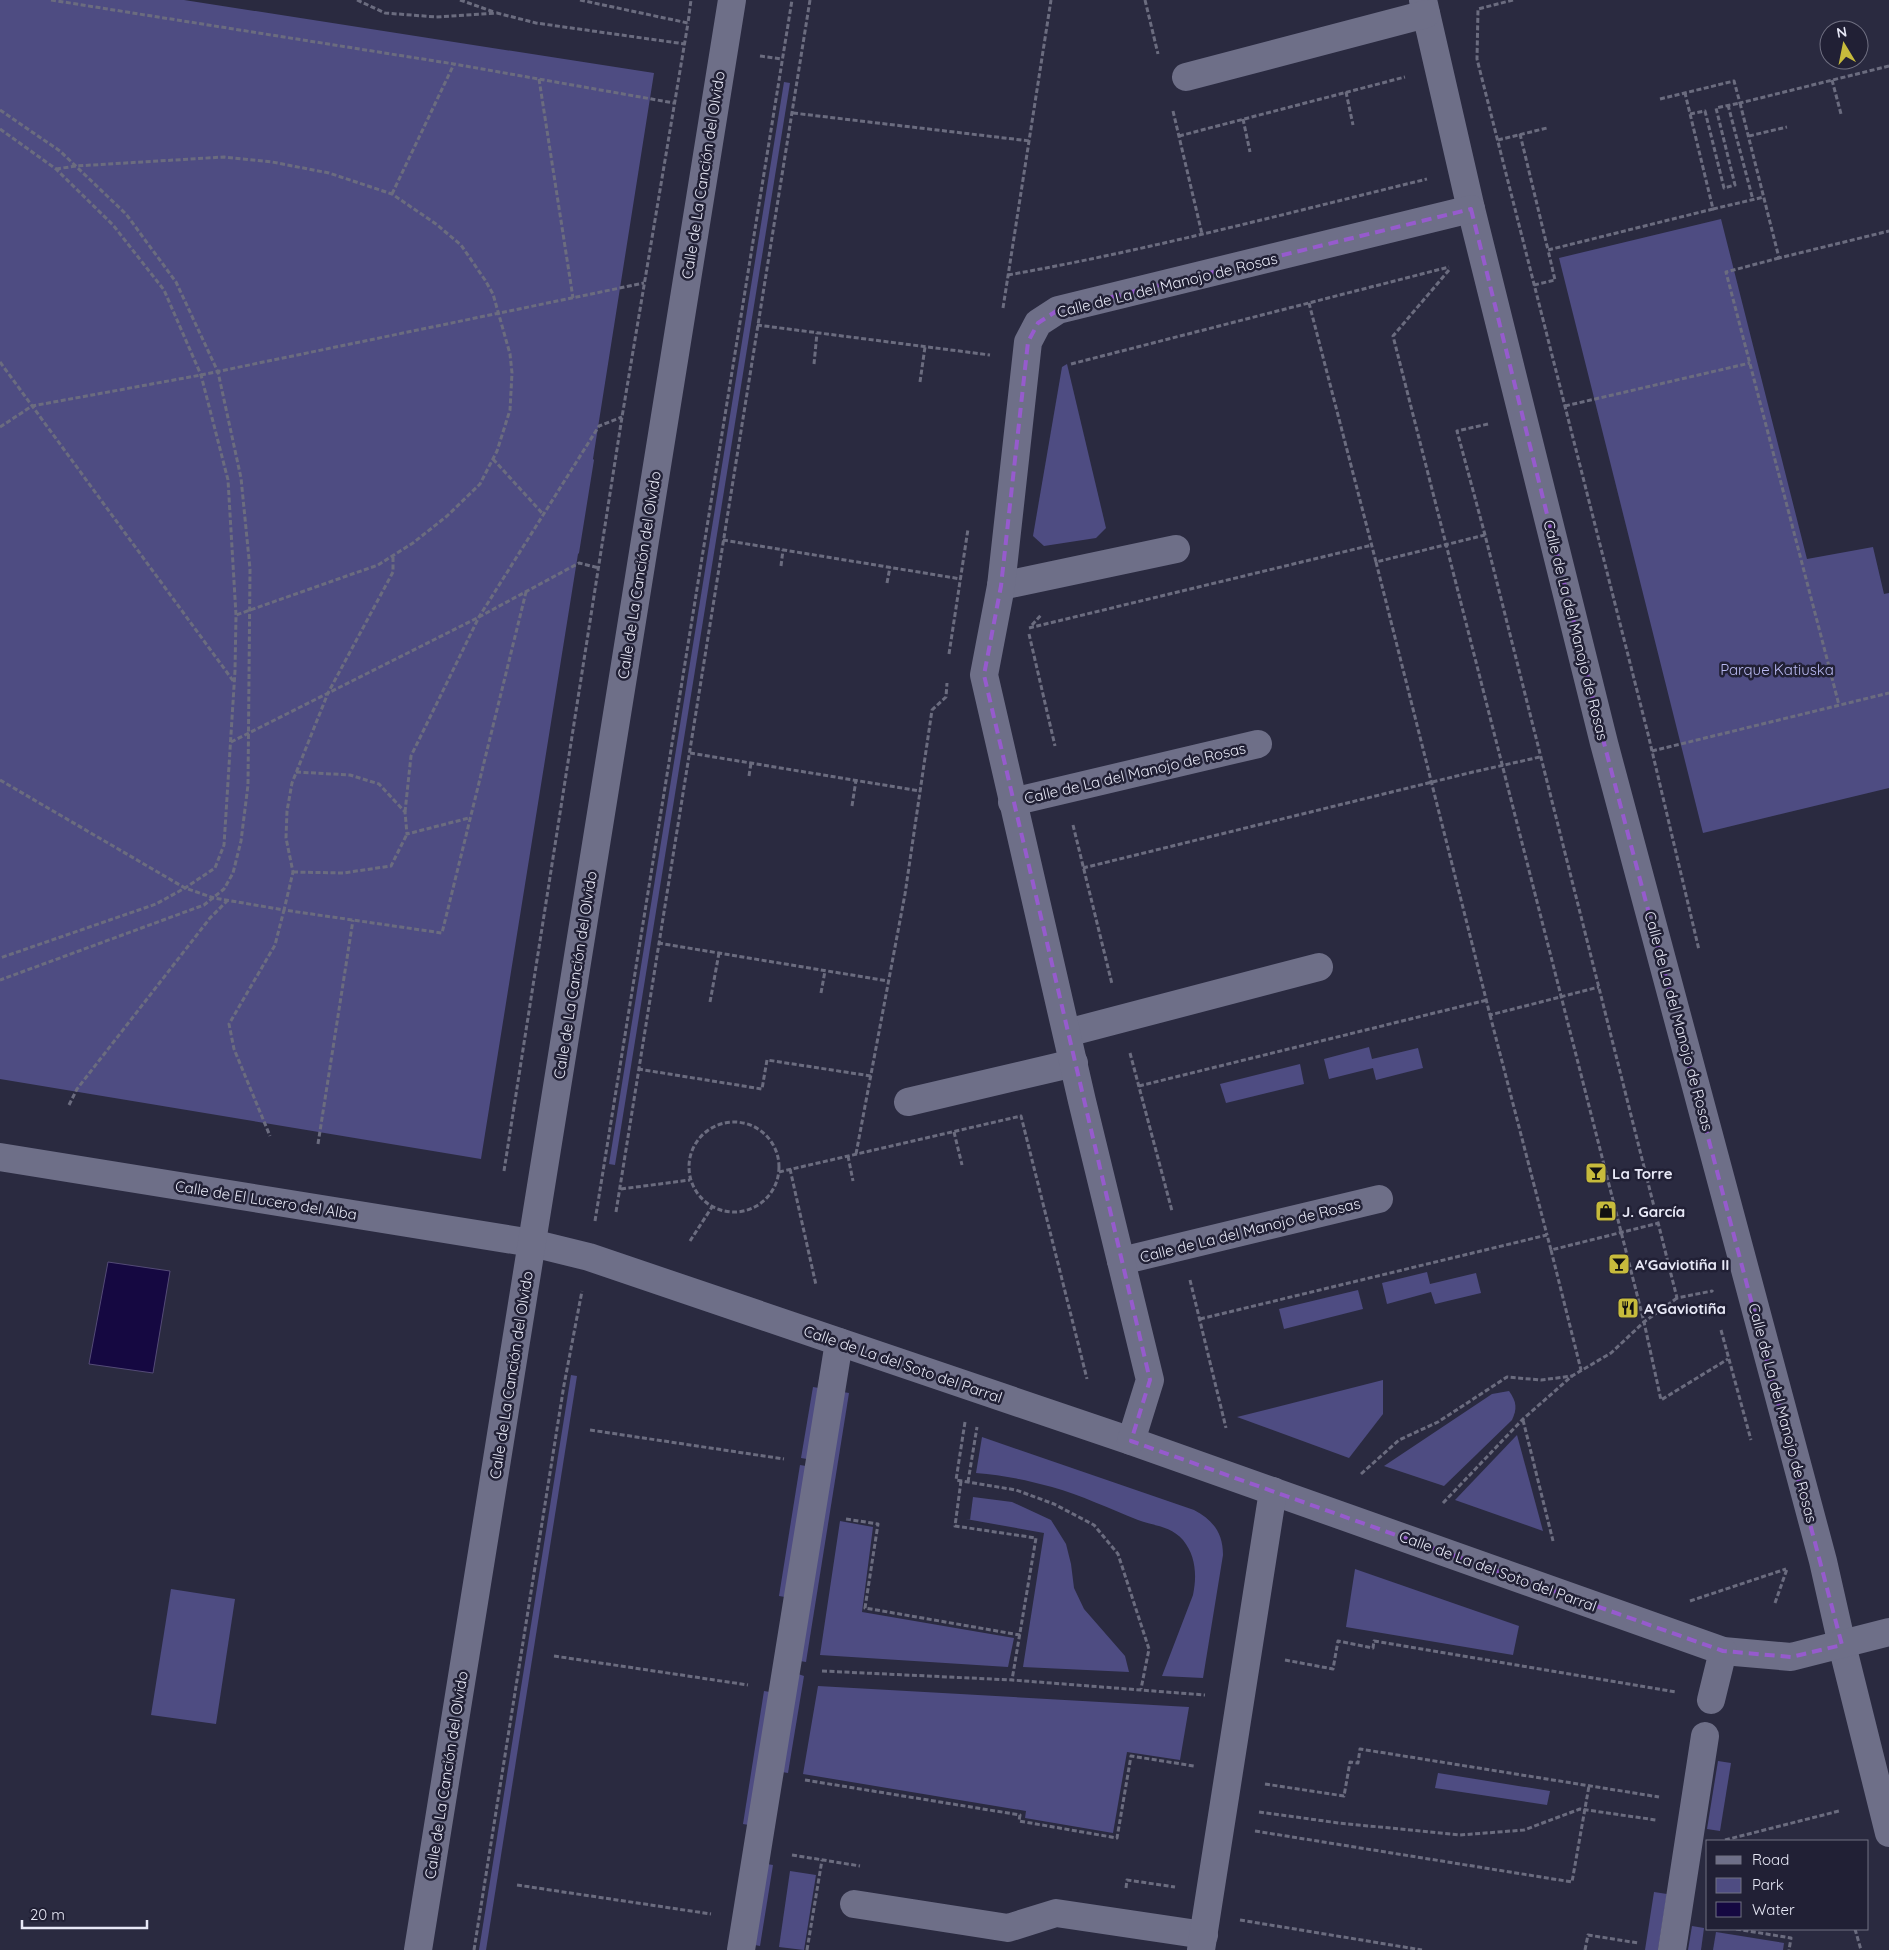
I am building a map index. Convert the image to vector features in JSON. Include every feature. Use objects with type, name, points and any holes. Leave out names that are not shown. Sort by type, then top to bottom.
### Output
[{"type":"street","name":"Calle de La Canción del Olvido","points":[[418,1950],[732,0]]},
{"type":"street","points":[[1186,77],[1424,7]]},
{"type":"street","name":"Calle de La del Manojo de Rosas","points":[[1424,7],[1471,209],[1602,734],[1820,1552],[1889,1833]]},
{"type":"street","name":"Calle de La del Manojo de Rosas","points":[[1130,1441],[1150,1380],[1012,802],[984,675],[1001,586],[1028,342],[1038,323],[1058,310],[1471,209]]},
{"type":"street","points":[[1001,586],[1176,549]]},
{"type":"street","name":"Calle de La del Manojo de Rosas","points":[[1012,802],[1258,744]]},
{"type":"street","points":[[1067,1033],[1319,967]]},
{"type":"street","points":[[908,1102],[1074,1063]]},
{"type":"street","name":"Calle de El Lucero del Alba","points":[[0,1158],[532,1243]]},
{"type":"street","name":"Calle de La del Manojo de Rosas","points":[[1121,1261],[1379,1199]]},
{"type":"street","name":"Calle de La del Soto del Parral","points":[[532,1243],[589,1257],[1130,1441],[1723,1651],[1791,1657],[1889,1632]]},
{"type":"street","points":[[742,1950],[840,1342]]},
{"type":"street","points":[[854,1904],[1008,1928],[1056,1913],[1202,1943],[1273,1491]]},
{"type":"street","points":[[1711,1700],[1723,1651]]},
{"type":"street","points":[[1672,1950],[1705,1736]]},
{"type":"path","points":[[51,0],[539,78],[674,103]]},
{"type":"path","points":[[357,0],[386,13],[436,17],[497,14]]},
{"type":"path","points":[[460,0],[497,14],[536,23],[782,59]]},
{"type":"path","points":[[580,0],[688,23]]},
{"type":"path","points":[[504,1171],[622,416],[692,0]]},
{"type":"path","points":[[474,1950],[564,1386],[589,1257],[792,0]]},
{"type":"path","points":[[616,1212],[810,0]]},
{"type":"path","points":[[1003,311],[1051,0]]},
{"type":"path","points":[[1513,0],[1478,9],[1477,59],[1652,751],[1702,960]]},
{"type":"path","points":[[392,194],[454,64]]},
{"type":"path","points":[[1690,114],[1705,111],[1724,188],[1734,185],[1716,108],[1889,66]]},
{"type":"path","points":[[1202,234],[1179,136],[1405,76]]},
{"type":"path","points":[[539,78],[573,298]]},
{"type":"path","points":[[1832,80],[1841,114]]},
{"type":"path","points":[[1660,99],[1734,81],[1779,258]]},
{"type":"path","points":[[1346,92],[1354,125]]},
{"type":"path","points":[[1685,93],[1714,209]]},
{"type":"path","points":[[1728,106],[1753,200]]},
{"type":"path","points":[[0,110],[60,151],[126,214],[176,282],[218,372],[241,478],[250,569],[248,785],[241,841],[233,873],[224,889],[204,905],[0,980]]},
{"type":"path","points":[[792,113],[1030,140]]},
{"type":"path","points":[[1243,119],[1250,152]]},
{"type":"path","points":[[1748,136],[1787,127]]},
{"type":"path","points":[[1498,140],[1547,128]]},
{"type":"path","points":[[0,129],[56,169],[113,226],[164,290],[201,376],[228,480],[236,615],[231,742],[224,845],[215,868],[156,904],[0,958]]},
{"type":"path","points":[[1520,134],[1555,280],[1534,285]]},
{"type":"path","points":[[56,169],[76,166],[224,157],[272,162],[329,173],[392,194],[436,224],[461,245],[493,294],[510,354],[512,374],[510,410],[493,459],[480,484],[447,516],[393,557],[378,565],[236,615]]},
{"type":"path","points":[[1008,275],[1202,234],[1431,178]]},
{"type":"path","points":[[1548,250],[1764,197]]},
{"type":"path","points":[[1839,705],[1726,272],[1889,231]]},
{"type":"path","points":[[1072,364],[1453,266],[1393,336],[1644,1322],[1661,1400],[1728,1359]]},
{"type":"path","points":[[0,427],[32,406],[201,376],[644,283]]},
{"type":"path","points":[[1309,303],[1581,1370]]},
{"type":"path","points":[[757,325],[996,356]]},
{"type":"path","points":[[814,364],[817,333]]},
{"type":"path","points":[[920,382],[925,347]]},
{"type":"path","points":[[0,362],[234,682]]},
{"type":"path","points":[[1565,406],[1750,363]]},
{"type":"path","points":[[293,872],[343,873],[391,866],[408,834],[405,812],[411,756],[478,617],[599,426],[622,416]]},
{"type":"path","points":[[1490,423],[1457,431],[1485,535],[1677,1298]]},
{"type":"path","points":[[493,459],[543,514]]},
{"type":"path","points":[[949,658],[970,520]]},
{"type":"path","points":[[1376,562],[1485,535]]},
{"type":"path","points":[[724,540],[961,579]]},
{"type":"path","points":[[1028,628],[1372,545]]},
{"type":"path","points":[[781,566],[783,550]]},
{"type":"path","points":[[270,1136],[234,1049],[229,1024],[275,945],[293,872],[286,838],[287,812],[292,783],[328,693],[393,572],[393,557]]},
{"type":"path","points":[[231,742],[580,564],[598,568]]},
{"type":"path","points":[[887,583],[890,567]]},
{"type":"path","points":[[0,780],[185,888],[214,898],[442,933],[526,592]]},
{"type":"path","points":[[1028,628],[1045,611]]},
{"type":"path","points":[[1028,628],[1055,746]]},
{"type":"path","points":[[856,1154],[905,894],[932,710],[946,697],[947,677]]},
{"type":"path","points":[[1652,751],[1889,694]]},
{"type":"path","points":[[690,753],[920,791]]},
{"type":"path","points":[[1083,868],[1540,757]]},
{"type":"path","points":[[749,776],[751,763]]},
{"type":"path","points":[[296,772],[350,775],[379,784],[405,812]]},
{"type":"path","points":[[852,806],[856,780]]},
{"type":"path","points":[[408,834],[469,818]]},
{"type":"path","points":[[1072,821],[1113,987]]},
{"type":"path","points":[[69,1105],[77,1089],[210,918],[228,900]]},
{"type":"path","points":[[318,1144],[353,920]]},
{"type":"path","points":[[658,943],[888,981]]},
{"type":"path","points":[[710,1002],[719,953]]},
{"type":"path","points":[[821,993],[825,971]]},
{"type":"path","points":[[1490,1014],[1599,987]]},
{"type":"path","points":[[1139,1086],[1487,1000]]},
{"type":"path","points":[[1129,1052],[1174,1219]]},
{"type":"path","points":[[638,1069],[762,1089],[767,1060],[871,1076]]},
{"type":"path","points":[[779,1172],[1021,1116],[1087,1379]]},
{"type":"path","points":[[739,1122],[755,1127],[769,1138],[777,1154],[779,1172],[774,1189],[762,1202],[747,1210],[729,1212],[712,1207],[698,1196],[690,1180],[689,1162],[694,1145],[705,1132],[721,1124],[739,1122]]},
{"type":"path","points":[[954,1132],[962,1166]]},
{"type":"path","points":[[848,1156],[853,1181]]},
{"type":"path","points":[[790,1169],[816,1285]]},
{"type":"path","points":[[621,1189],[690,1180]]},
{"type":"path","points":[[690,1241],[712,1207]]},
{"type":"path","points":[[1551,1250],[1659,1223]]},
{"type":"path","points":[[1200,1319],[1547,1235]]},
{"type":"path","points":[[1189,1276],[1226,1428]]},
{"type":"path","points":[[1444,1503],[1523,1419],[1572,1376],[1611,1353],[1644,1322],[1677,1298],[1712,1291],[1714,1299]]},
{"type":"path","points":[[1720,1325],[1752,1445]]},
{"type":"path","points":[[1362,1474],[1399,1440],[1438,1422],[1507,1377],[1541,1380],[1572,1376]]},
{"type":"path","points":[[1523,1419],[1553,1541]]},
{"type":"path","points":[[965,1422],[956,1480],[1016,1490],[1054,1504],[1094,1525],[1118,1554],[1149,1649],[1141,1689]]},
{"type":"path","points":[[968,1482],[977,1426]]},
{"type":"path","points":[[590,1430],[819,1464]]},
{"type":"path","points":[[962,1481],[955,1526],[1036,1538],[1012,1680]]},
{"type":"path","points":[[844,1519],[878,1524],[866,1608],[1020,1635]]},
{"type":"path","points":[[1685,1602],[1787,1568],[1775,1604]]},
{"type":"path","points":[[1285,1660],[1333,1669],[1338,1641],[1373,1648],[1374,1641],[1679,1693]]},
{"type":"path","points":[[554,1656],[785,1678],[811,1671],[1012,1680],[1241,1698]]},
{"type":"path","points":[[1265,1784],[1344,1796],[1350,1762],[1358,1763],[1360,1749],[1662,1798]]},
{"type":"path","points":[[770,1774],[1020,1815],[1019,1821],[1117,1838],[1131,1756],[1197,1767]]},
{"type":"path","points":[[1266,1833],[1572,1882],[1589,1786]]},
{"type":"path","points":[[1251,1811],[1460,1835],[1524,1830],[1580,1809],[1658,1820]]},
{"type":"path","points":[[1725,1840],[1839,1811]]},
{"type":"path","points":[[793,1856],[804,1857]]},
{"type":"path","points":[[807,1950],[822,1860]]},
{"type":"path","points":[[517,1885],[746,1919]]},
{"type":"path","points":[[1234,1919],[1422,1950]]},
{"type":"path","points":[[1742,1930],[1790,1938],[1789,1950]]},
{"type":"path","points":[[1855,1930],[1861,1950]]},
{"type":"path","points":[[1585,1950],[1588,1935],[1638,1943]]},
{"type":"highlighted area","points":[[1471,209],[1604,743],[1842,1645],[1791,1657],[1723,1651],[1131,1441],[1150,1380],[984,675],[1001,586],[1028,342],[1038,323],[1058,310]]},
{"type":"green space","points":[[0,0],[184,0],[654,73],[594,460],[481,1159],[0,1079]]},
{"type":"green space","points":[[784,82],[790,83],[615,1165],[609,1164]]},
{"type":"green space","name":"Parque Katiuska","points":[[1721,219],[1807,559],[1873,547],[1884,594],[1889,593],[1889,788],[1703,833],[1559,258]]},
{"type":"green space","points":[[1067,364],[1106,528],[1096,538],[1044,546],[1033,536],[1062,367]]},
{"type":"green space","points":[[1369,1047],[1372,1059],[1418,1048],[1423,1068],[1376,1080],[1373,1068],[1329,1079],[1324,1059]]},
{"type":"green space","points":[[1300,1064],[1304,1084],[1226,1103],[1220,1084]]},
{"type":"green space","points":[[1427,1272],[1430,1284],[1476,1273],[1481,1293],[1435,1304],[1431,1292],[1387,1304],[1382,1283]]},
{"type":"green space","points":[[1358,1290],[1363,1309],[1284,1329],[1279,1309]]},
{"type":"green space","points":[[571,1375],[577,1376],[486,1950],[479,1950]]},
{"type":"green space","points":[[1383,1380],[1383,1414],[1349,1458],[1237,1417]]},
{"type":"green space","points":[[813,1387],[819,1388],[807,1459],[801,1458]]},
{"type":"green space","points":[[1509,1391],[1514,1399],[1515,1406],[1512,1420],[1444,1486],[1384,1466],[1492,1394]]},
{"type":"green space","points":[[843,1392],[849,1393],[806,1662],[800,1661]]},
{"type":"green space","points":[[1517,1435],[1543,1531],[1455,1500]]},
{"type":"green space","points":[[982,1437],[1194,1510],[1212,1523],[1219,1534],[1223,1555],[1203,1678],[1162,1676],[1193,1595],[1195,1573],[1193,1559],[1183,1540],[1168,1529],[1138,1520],[1063,1490],[1014,1478],[976,1473]]},
{"type":"green space","points":[[800,1465],[806,1466],[785,1597],[779,1596]]},
{"type":"green space","points":[[973,1497],[1012,1502],[1051,1520],[1066,1544],[1074,1588],[1084,1609],[1125,1656],[1129,1672],[1023,1667],[1044,1533],[970,1520]]},
{"type":"green space","points":[[840,1521],[873,1527],[862,1612],[1014,1638],[1008,1667],[820,1655]]},
{"type":"green space","points":[[1355,1569],[1519,1626],[1513,1655],[1346,1627]]},
{"type":"green space","points":[[171,1589],[235,1599],[216,1724],[151,1715]]},
{"type":"green space","points":[[798,1674],[804,1676],[788,1773],[782,1772]]},
{"type":"green space","points":[[818,1686],[1189,1707],[1180,1760],[1127,1752],[1113,1833],[1025,1818],[1026,1811],[803,1774]]},
{"type":"green space","points":[[764,1691],[770,1692],[749,1825],[743,1824]]},
{"type":"green space","points":[[1718,1761],[1731,1763],[1720,1831],[1707,1829]]},
{"type":"green space","points":[[1438,1773],[1550,1791],[1547,1805],[1435,1788]]},
{"type":"green space","points":[[767,1864],[773,1865],[760,1946],[755,1945]]},
{"type":"green space","points":[[790,1871],[816,1875],[804,1950],[779,1947]]},
{"type":"green space","points":[[1654,1892],[1667,1894],[1658,1950],[1645,1950]]},
{"type":"green space","points":[[1692,1926],[1704,1928],[1701,1950],[1688,1950]]},
{"type":"green space","points":[[1716,1932],[1784,1943],[1783,1950],[1713,1950]]},
{"type":"water","points":[[108,1262],[170,1271],[153,1373],[89,1364]]},
{"type":"place","name":"La Torre","points":[[1596,1173]]},
{"type":"place","name":"J. García","points":[[1606,1211]]},
{"type":"place","name":"A'Gaviotiña II","points":[[1619,1264]]},
{"type":"place","name":"A'Gaviotiña","points":[[1628,1308]]}]
